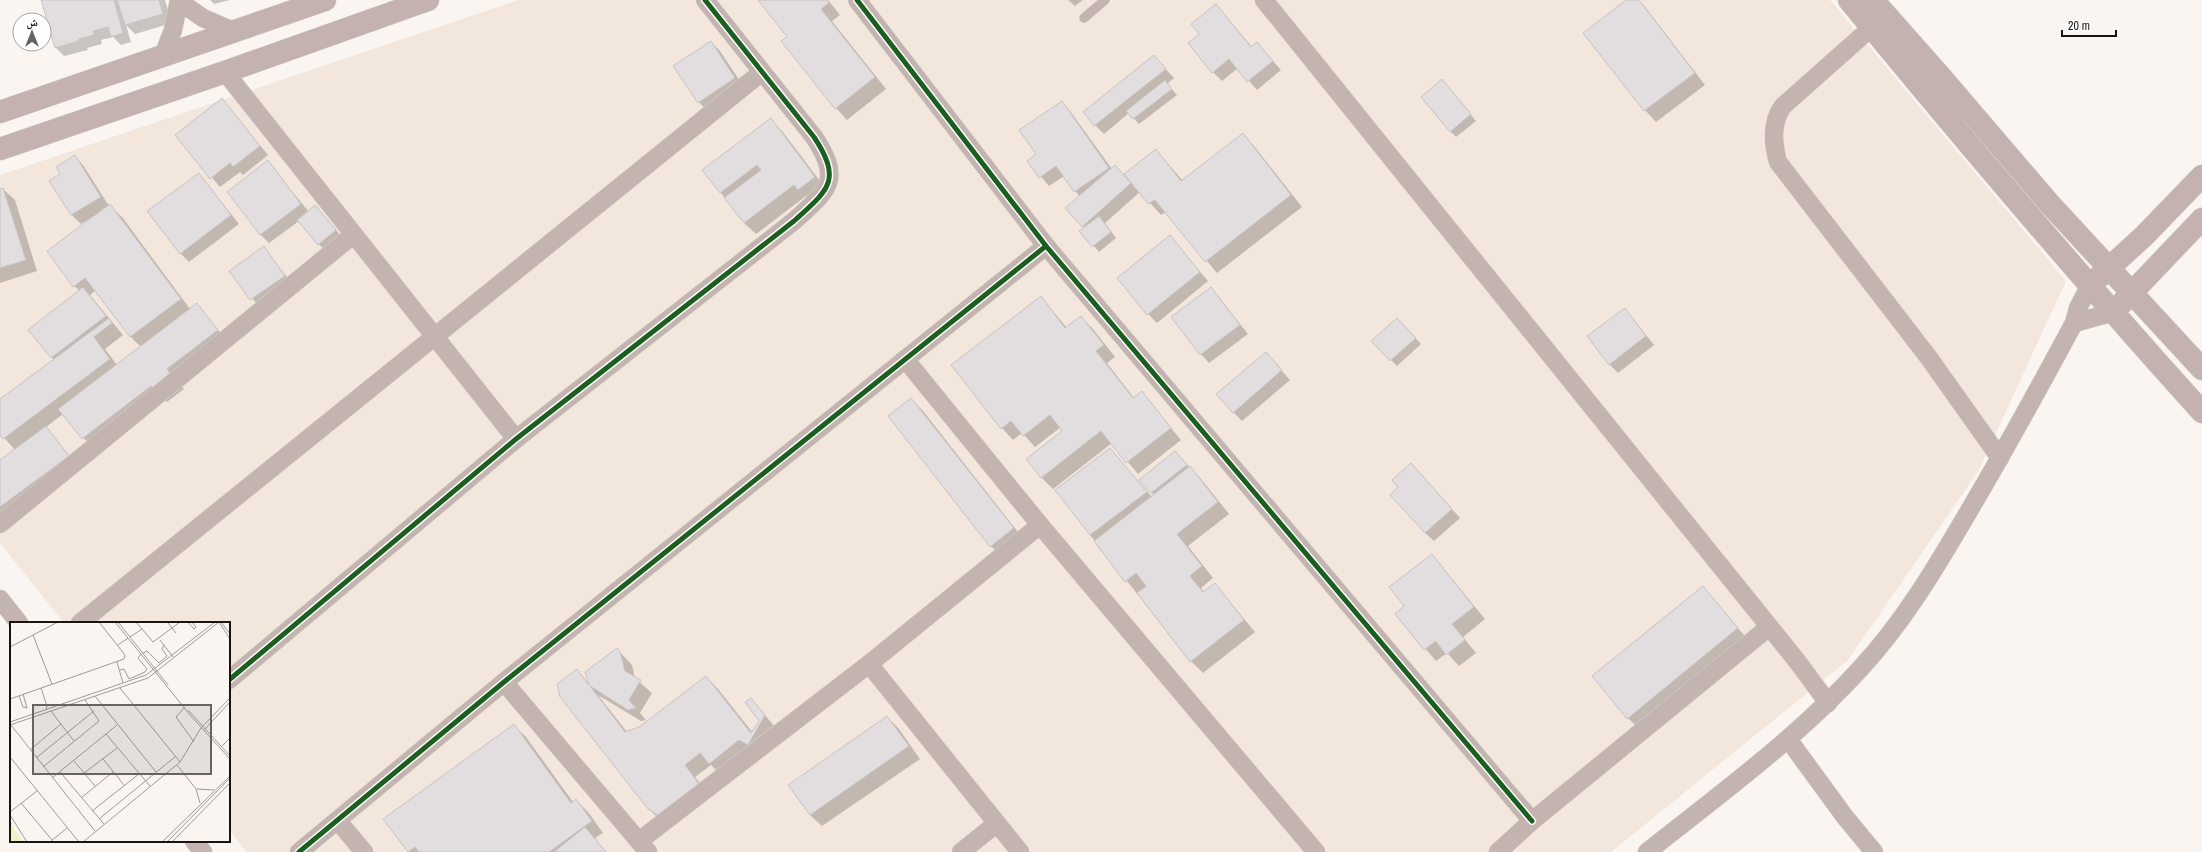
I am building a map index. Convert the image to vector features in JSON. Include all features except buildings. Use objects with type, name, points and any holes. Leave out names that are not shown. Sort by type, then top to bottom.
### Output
[{"type":"street","points":[[0,112],[325,0]]},
{"type":"street","points":[[0,149],[225,72],[428,0]]},
{"type":"street","points":[[230,679],[516,439],[794,221],[825,193],[829,181],[830,168],[826,155],[814,136],[705,0]]},
{"type":"street","points":[[857,0],[1046,246],[1532,821]]},
{"type":"street","points":[[1264,0],[1769,627],[1828,703]]},
{"type":"street","points":[[1850,0],[1877,14],[1942,78],[2048,202],[2202,369]]},
{"type":"street","points":[[163,56],[173,30],[179,1],[203,18],[233,31]]},
{"type":"street","points":[[1877,14],[2090,285],[2114,312],[2129,332],[2202,412]]},
{"type":"street","points":[[1877,14],[1783,106],[1777,114],[1774,147],[1778,162],[1929,358],[2000,458]]},
{"type":"street","points":[[225,72],[516,439]]},
{"type":"street","points":[[81,622],[227,506],[435,335],[762,72]]},
{"type":"street","points":[[1647,852],[1788,739],[1828,703],[1861,668],[1896,624],[1940,561],[2000,458],[2074,323],[2078,308],[2090,285],[2144,236],[2202,176]]},
{"type":"street","points":[[2074,323],[2114,312],[2202,220]]},
{"type":"street","points":[[0,524],[354,235]]},
{"type":"street","points":[[299,852],[504,682],[1046,246]]},
{"type":"street","points":[[905,359],[1040,525],[1315,852]]},
{"type":"street","points":[[504,682],[643,847],[1040,525]]},
{"type":"street","points":[[0,599],[18,622]]},
{"type":"street","points":[[1498,852],[1532,821],[1769,627]]},
{"type":"street","points":[[869,664],[1020,852]]},
{"type":"street","points":[[1788,739],[1845,817],[1874,852]]},
{"type":"street","points":[[338,821],[364,852]]},
{"type":"street","points":[[961,852],[996,824]]},
{"type":"street","points":[[195,842],[203,852]]},
{"type":"lane","points":[[1084,18],[1105,0]]},
{"type":"shaded area","points":[[518,0],[1830,0],[2066,281],[1979,470],[1848,660],[1611,852],[247,852],[230,831],[230,622],[63,622],[0,543],[0,175]]},
{"type":"cycle path","points":[[230,679],[516,439],[794,221],[816,201],[823,192],[828,184],[828,164],[814,137],[705,0]]},
{"type":"cycle path","points":[[857,0],[1046,246],[1532,821]]},
{"type":"cycle path","points":[[299,852],[504,682],[1046,246]]}]
